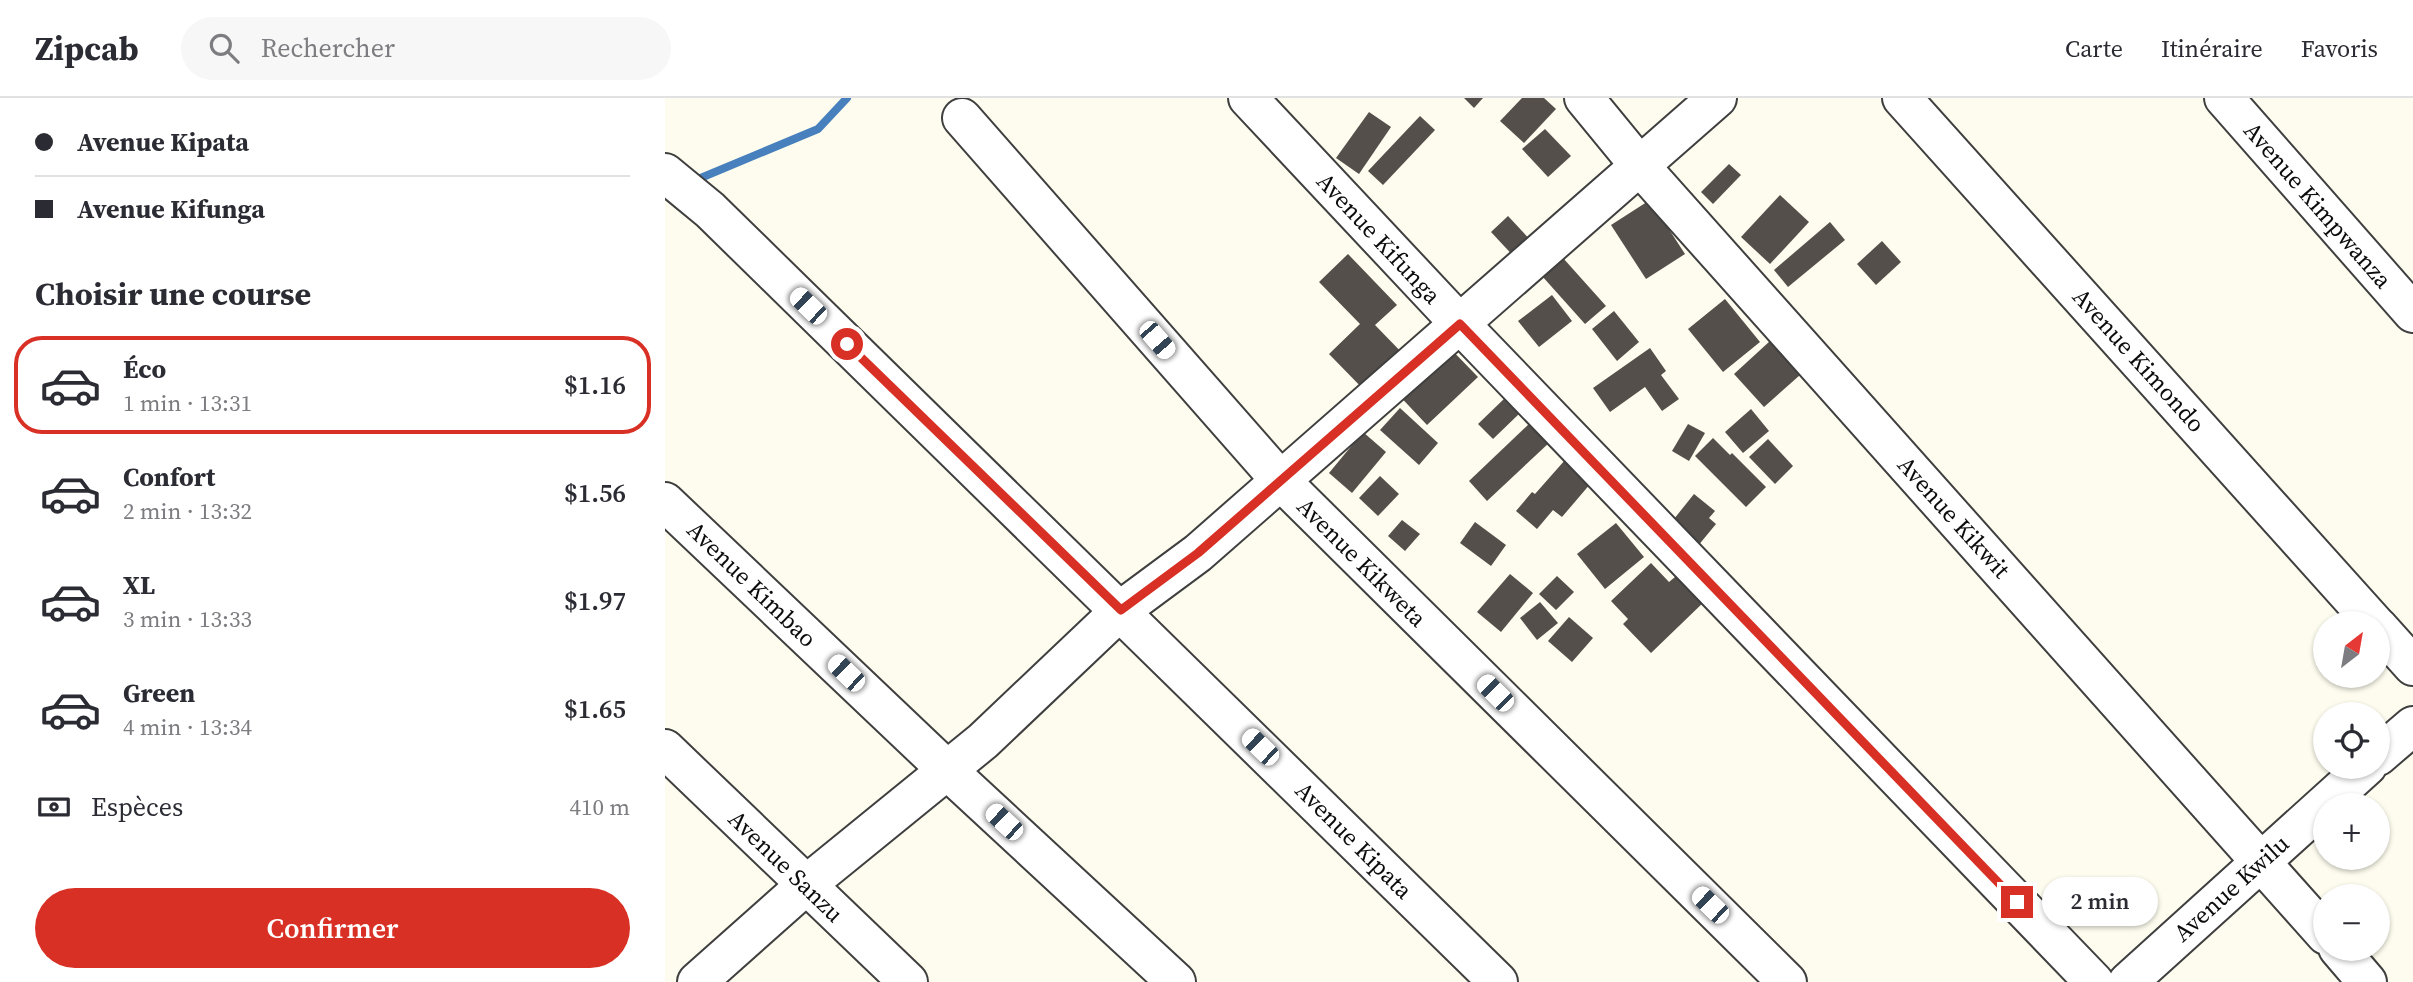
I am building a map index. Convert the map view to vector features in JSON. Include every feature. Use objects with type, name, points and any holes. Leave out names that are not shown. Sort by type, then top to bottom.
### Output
[{"type":"street","name":"Avenue Kifunga","points":[[1248,98],[1460,324],[2094,982]]},
{"type":"street","name":"Avenue Kikwit","points":[[1584,98],[1639,165],[2313,920]]},
{"type":"street","points":[[697,982],[806,885],[983,741],[1121,610],[1198,553],[1717,98]]},
{"type":"street","name":"Avenue Kimondo","points":[[1902,98],[2363,611]]},
{"type":"street","name":"Avenue Kimpwanza","points":[[2224,98],[2413,313]]},
{"type":"street","name":"Avenue Kikweta","points":[[962,118],[1281,481],[1787,982]]},
{"type":"street","name":"Avenue Kipata","points":[[665,173],[711,210],[1499,982]]},
{"type":"street","name":"Avenue Kimbao","points":[[665,502],[946,769],[1176,982]]},
{"type":"street","points":[[2391,641],[2413,666]]},
{"type":"street","points":[[2390,746],[2413,726]]},
{"type":"street","name":"Avenue Sanzu","points":[[665,749],[908,982]]},
{"type":"street","name":"Avenue Kwilu","points":[[2128,982],[2352,779]]},
{"type":"street","points":[[2349,961],[2367,982]]},
{"type":"building","points":[[1464,98],[1483,98],[1474,108]]},
{"type":"building","points":[[1522,98],[1544,98],[1556,109],[1524,143],[1500,121]]},
{"type":"building","points":[[1369,112],[1391,127],[1359,174],[1336,158]]},
{"type":"building","points":[[1420,116],[1435,130],[1383,185],[1368,171]]},
{"type":"building","points":[[1545,129],[1571,156],[1548,177],[1522,149]]},
{"type":"building","points":[[1729,164],[1741,175],[1713,204],[1701,192]]},
{"type":"building","points":[[1780,195],[1809,222],[1770,264],[1741,237]]},
{"type":"building","points":[[1650,200],[1685,254],[1646,279],[1611,225]]},
{"type":"building","points":[[1508,216],[1536,246],[1519,262],[1491,232]]},
{"type":"building","points":[[1830,222],[1845,240],[1788,287],[1774,270]]},
{"type":"building","points":[[1882,241],[1901,262],[1876,285],[1857,264]]},
{"type":"building","points":[[1348,254],[1397,305],[1375,325],[1408,359],[1369,395],[1329,354],[1360,324],[1319,282]]},
{"type":"building","points":[[1563,258],[1606,306],[1585,324],[1542,276]]},
{"type":"building","points":[[1552,295],[1572,321],[1539,347],[1518,321]]},
{"type":"building","points":[[1725,299],[1760,342],[1723,372],[1688,329]]},
{"type":"building","points":[[1614,311],[1639,342],[1617,361],[1592,329]]},
{"type":"building","points":[[1443,341],[1478,377],[1427,425],[1393,389]]},
{"type":"building","points":[[1770,341],[1800,375],[1764,407],[1734,374]]},
{"type":"building","points":[[1650,348],[1666,371],[1661,375],[1679,399],[1662,411],[1645,387],[1610,412],[1593,388]]},
{"type":"building","points":[[1506,397],[1521,412],[1493,439],[1478,424]]},
{"type":"building","points":[[1400,408],[1438,443],[1419,465],[1380,430]]},
{"type":"building","points":[[1751,409],[1769,431],[1743,453],[1725,432]]},
{"type":"building","points":[[1531,422],[1550,442],[1487,501],[1469,481]]},
{"type":"building","points":[[1688,424],[1705,433],[1689,461],[1672,451]]},
{"type":"building","points":[[1363,432],[1386,452],[1352,493],[1329,473]]},
{"type":"building","points":[[1713,438],[1766,487],[1746,507],[1695,456]]},
{"type":"building","points":[[1768,439],[1793,466],[1775,484],[1749,457]]},
{"type":"building","points":[[1565,460],[1591,483],[1562,517],[1553,510],[1537,529],[1516,511]]},
{"type":"building","points":[[1380,476],[1399,494],[1378,516],[1359,498]]},
{"type":"building","points":[[1694,494],[1715,511],[1709,518],[1716,524],[1697,547],[1670,524]]},
{"type":"building","points":[[1402,520],[1420,534],[1405,551],[1388,536]]},
{"type":"building","points":[[1475,522],[1506,545],[1491,566],[1460,543]]},
{"type":"building","points":[[1616,523],[1644,557],[1605,589],[1577,554]]},
{"type":"building","points":[[1651,563],[1669,582],[1681,572],[1707,599],[1651,653],[1623,624],[1628,619],[1611,601]]},
{"type":"building","points":[[1510,574],[1533,593],[1501,632],[1477,612]]},
{"type":"building","points":[[1557,576],[1574,592],[1556,610],[1539,594]]},
{"type":"building","points":[[1540,602],[1558,623],[1537,640],[1520,618]]},
{"type":"building","points":[[1569,617],[1593,638],[1572,662],[1548,641]]},
{"type":"waterway","points":[[691,182],[818,129],[847,98]]},
{"type":"route","points":[[847,344],[1121,610],[1198,553],[1460,324],[2017,902]]}]
